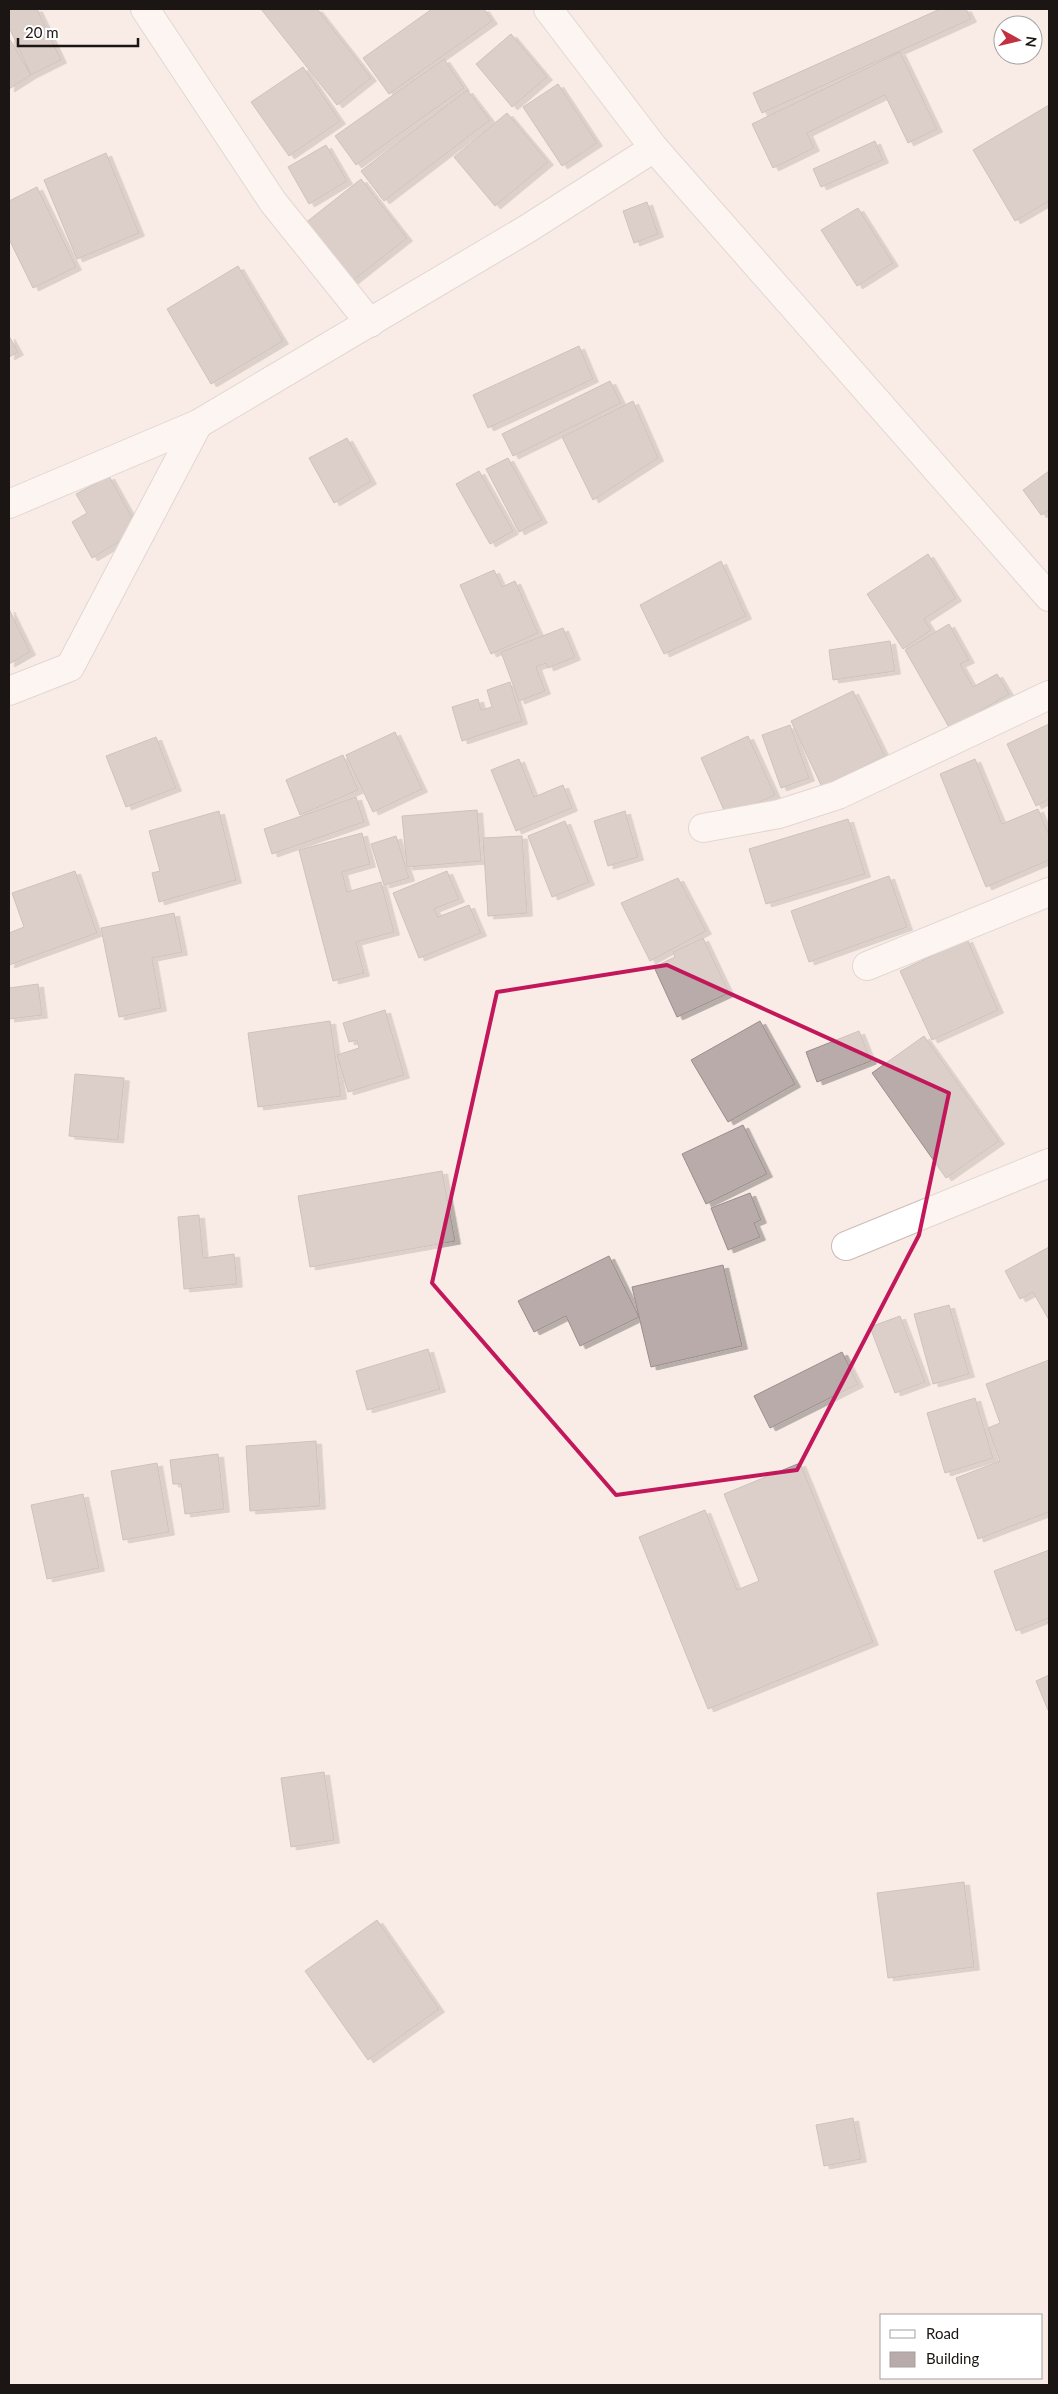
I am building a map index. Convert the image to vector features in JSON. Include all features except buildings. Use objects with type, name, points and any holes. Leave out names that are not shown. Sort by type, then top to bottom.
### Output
[{"type":"street","points":[[145,9],[273,202],[370,323]]},
{"type":"street","points":[[548,9],[654,148],[1049,597]]},
{"type":"street","points":[[9,504],[198,424],[527,229],[654,148]]},
{"type":"street","points":[[9,691],[70,667],[198,424]]},
{"type":"street","points":[[703,828],[779,814],[838,795],[1049,696]]},
{"type":"street","points":[[867,966],[1049,892]]},
{"type":"street","points":[[846,1246],[1049,1164]]},
{"type":"highlighted area","points":[[667,965],[949,1093],[919,1235],[797,1470],[616,1495],[432,1283],[497,992]]}]
